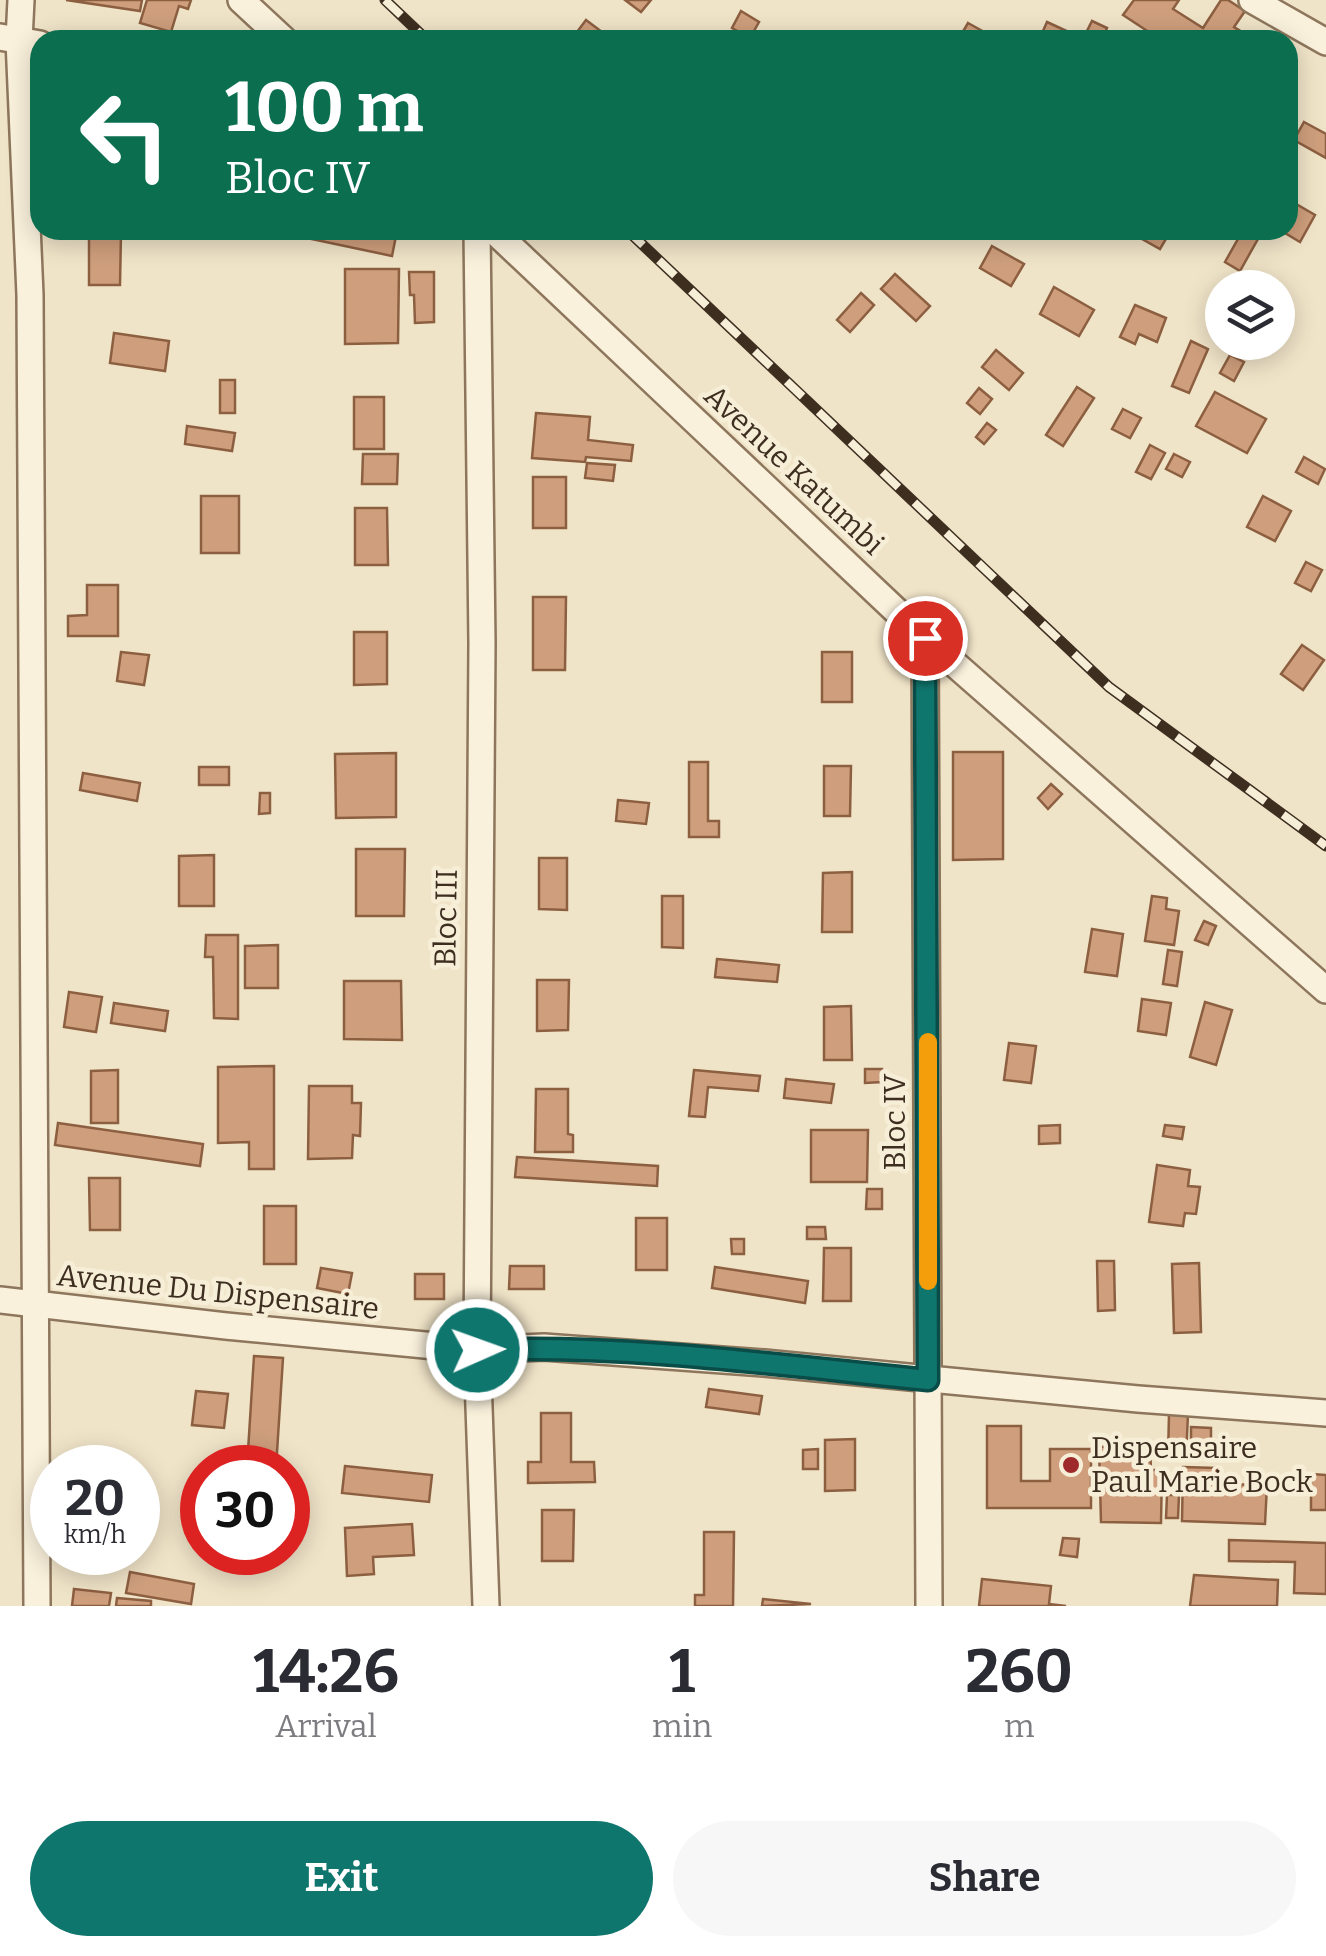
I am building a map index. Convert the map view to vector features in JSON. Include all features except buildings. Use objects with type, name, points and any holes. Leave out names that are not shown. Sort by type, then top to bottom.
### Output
[{"type":"street","points":[[21,0],[30,294],[37,1606]]},
{"type":"street","points":[[241,0],[273,30]]},
{"type":"street","points":[[1252,0],[1326,42]]},
{"type":"street","name":"Bloc III","points":[[477,240],[482,643],[477,1350],[486,1606]]},
{"type":"street","name":"Avenue Katumbi","points":[[504,240],[925,638],[1326,990]]},
{"type":"street","name":"Bloc IV","points":[[925,638],[929,1606]]},
{"type":"street","name":"Avenue Du Dispensaire","points":[[0,1300],[477,1350],[544,1347],[764,1363],[1326,1413]]},
{"type":"railway","points":[[385,0],[416,30]]},
{"type":"railway","points":[[638,240],[1109,687],[1326,846]]},
{"type":"slow traffic","points":[[928,1042],[928,1281]]},
{"type":"place","name":"Dispensaire Paul Marie Bock","points":[[1071,1465]]},
{"type":"route","points":[[477,1350],[544,1347],[928,1380],[925,638]]}]
